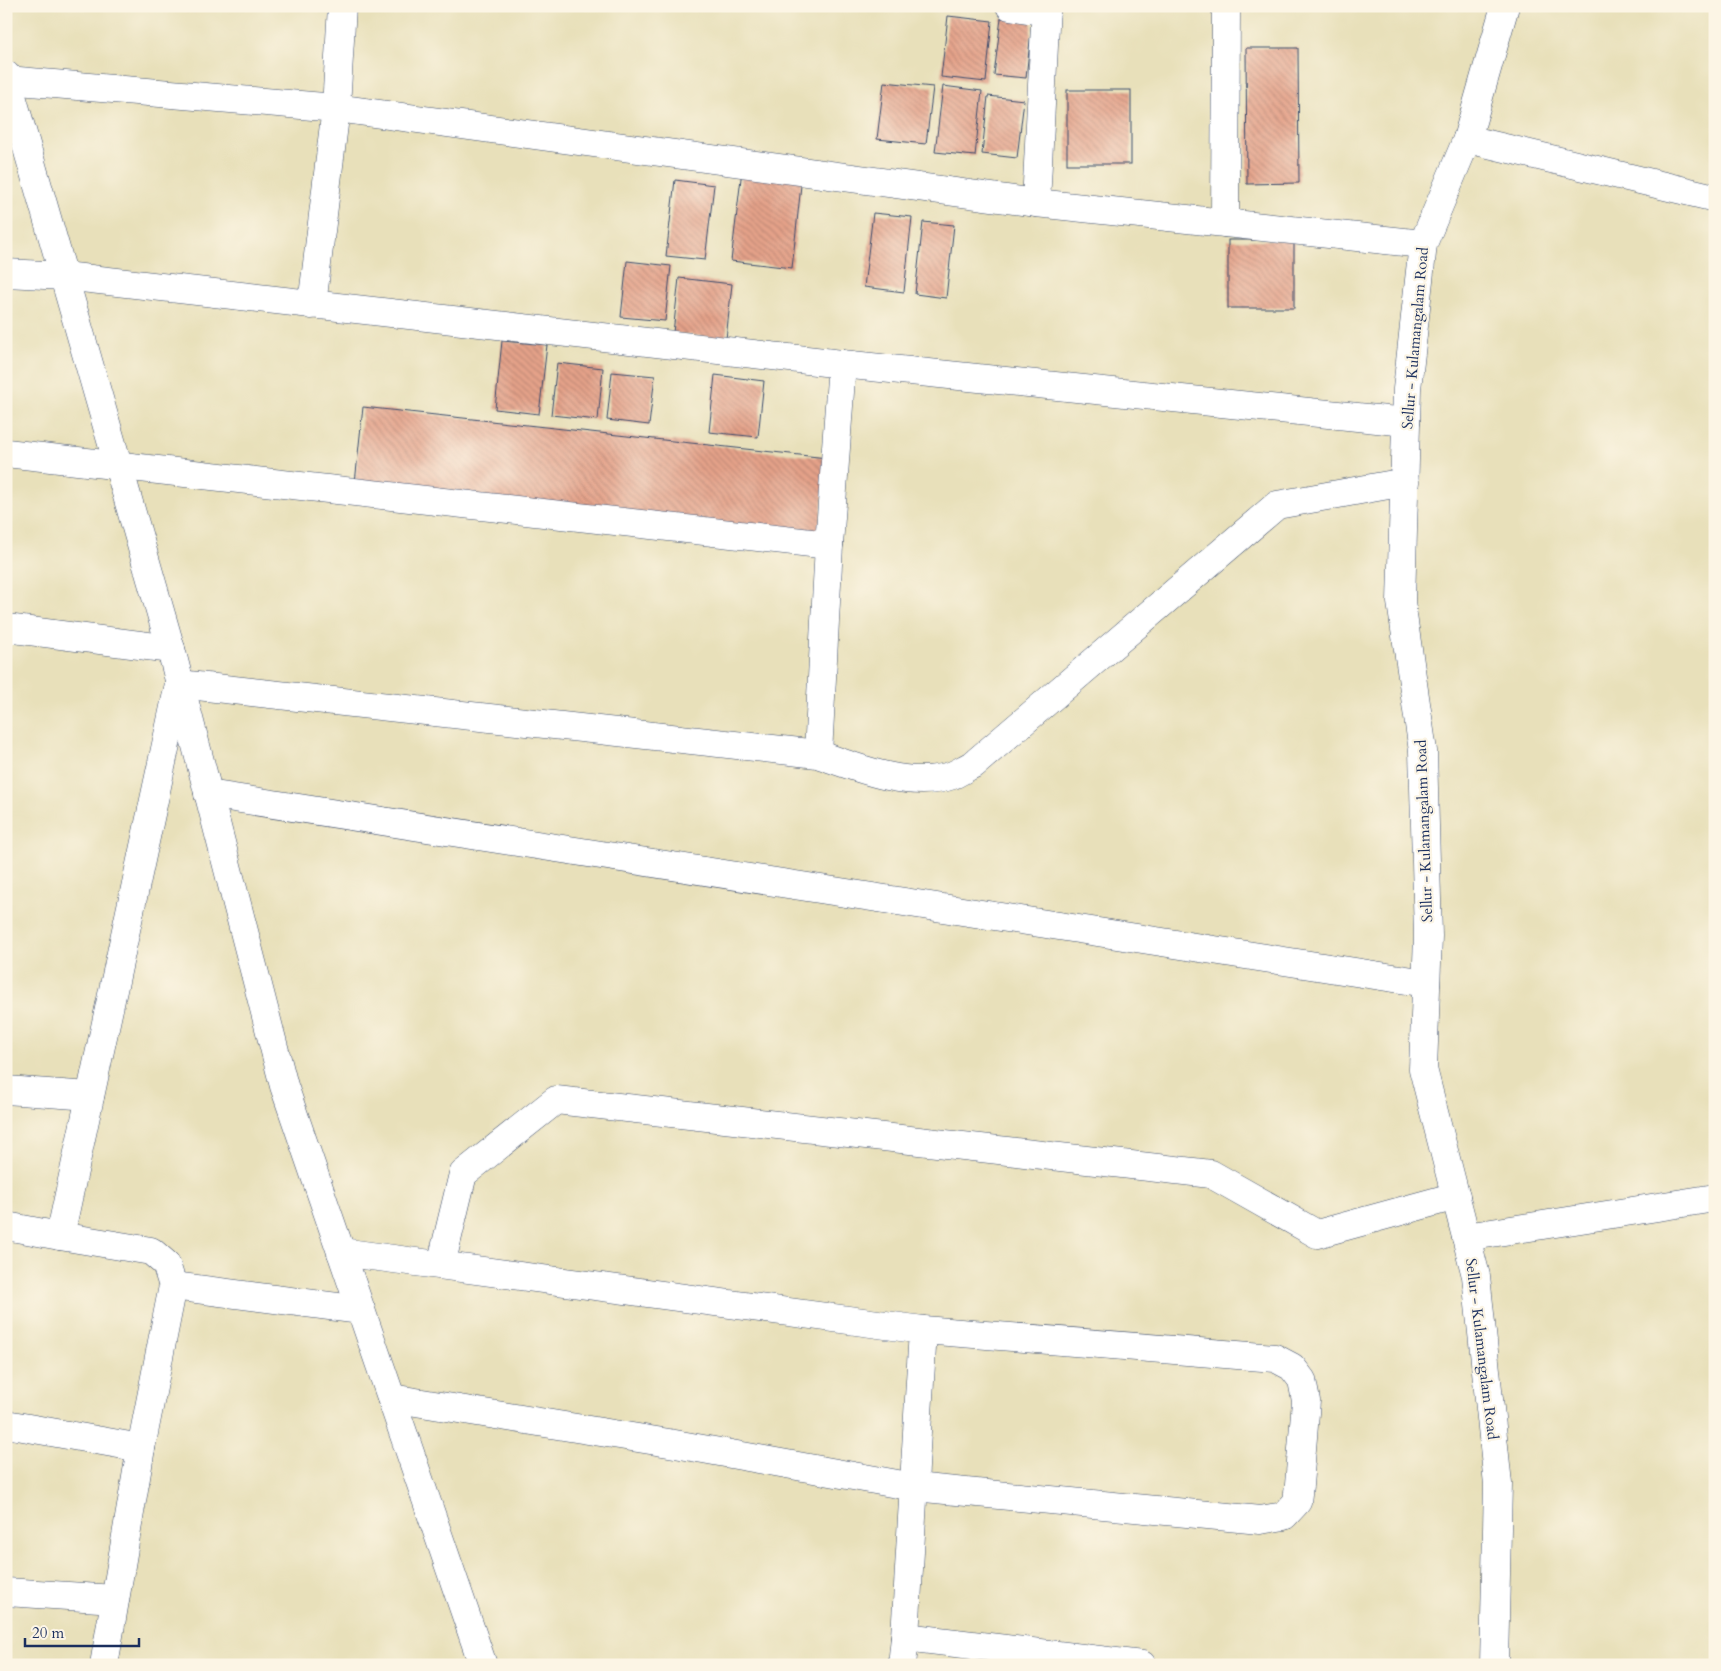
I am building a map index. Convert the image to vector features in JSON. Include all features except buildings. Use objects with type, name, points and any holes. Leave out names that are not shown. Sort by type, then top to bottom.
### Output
[{"type":"street","points":[[312,305],[336,108],[342,6]]},
{"type":"street","points":[[1010,6],[1046,9],[1036,203]]},
{"type":"street","points":[[1225,223],[1226,6]]},
{"type":"street","name":"Sellur - Kulamangalam Road","points":[[1494,1665],[1498,1484],[1476,1276],[1423,1069],[1428,936],[1423,751],[1402,602],[1407,389],[1423,244],[1467,139],[1505,6]]},
{"type":"street","points":[[483,1665],[284,1086],[171,649],[7,78],[336,108],[1036,203],[1423,244]]},
{"type":"street","points":[[1467,139],[1715,198]]},
{"type":"street","points":[[6,273],[64,276],[842,364],[1406,422]]},
{"type":"street","points":[[818,754],[829,545],[842,364]]},
{"type":"street","points":[[6,453],[829,545]]},
{"type":"street","points":[[180,684],[818,754],[863,770],[914,780],[952,775],[974,764],[1277,505],[1404,482]]},
{"type":"street","points":[[6,628],[171,649]]},
{"type":"street","points":[[60,1236],[180,684]]},
{"type":"street","points":[[208,794],[1426,983]]},
{"type":"street","points":[[6,1090],[90,1096]]},
{"type":"street","points":[[441,1265],[462,1174],[556,1100],[1211,1174],[1317,1234],[1456,1196]]},
{"type":"street","points":[[1466,1237],[1715,1198]]},
{"type":"street","points":[[6,1226],[151,1250],[166,1264],[173,1286],[141,1448],[104,1665]]},
{"type":"street","points":[[341,1252],[923,1330],[1275,1358],[1292,1368],[1302,1380],[1306,1401],[1297,1502],[1284,1516],[1260,1520],[914,1487],[674,1444],[392,1398]]},
{"type":"street","points":[[173,1286],[361,1310]]},
{"type":"street","points":[[902,1665],[923,1330]]},
{"type":"street","points":[[6,1424],[141,1448]]},
{"type":"street","points":[[6,1592],[115,1599]]},
{"type":"street","points":[[905,1637],[1142,1665]]}]
